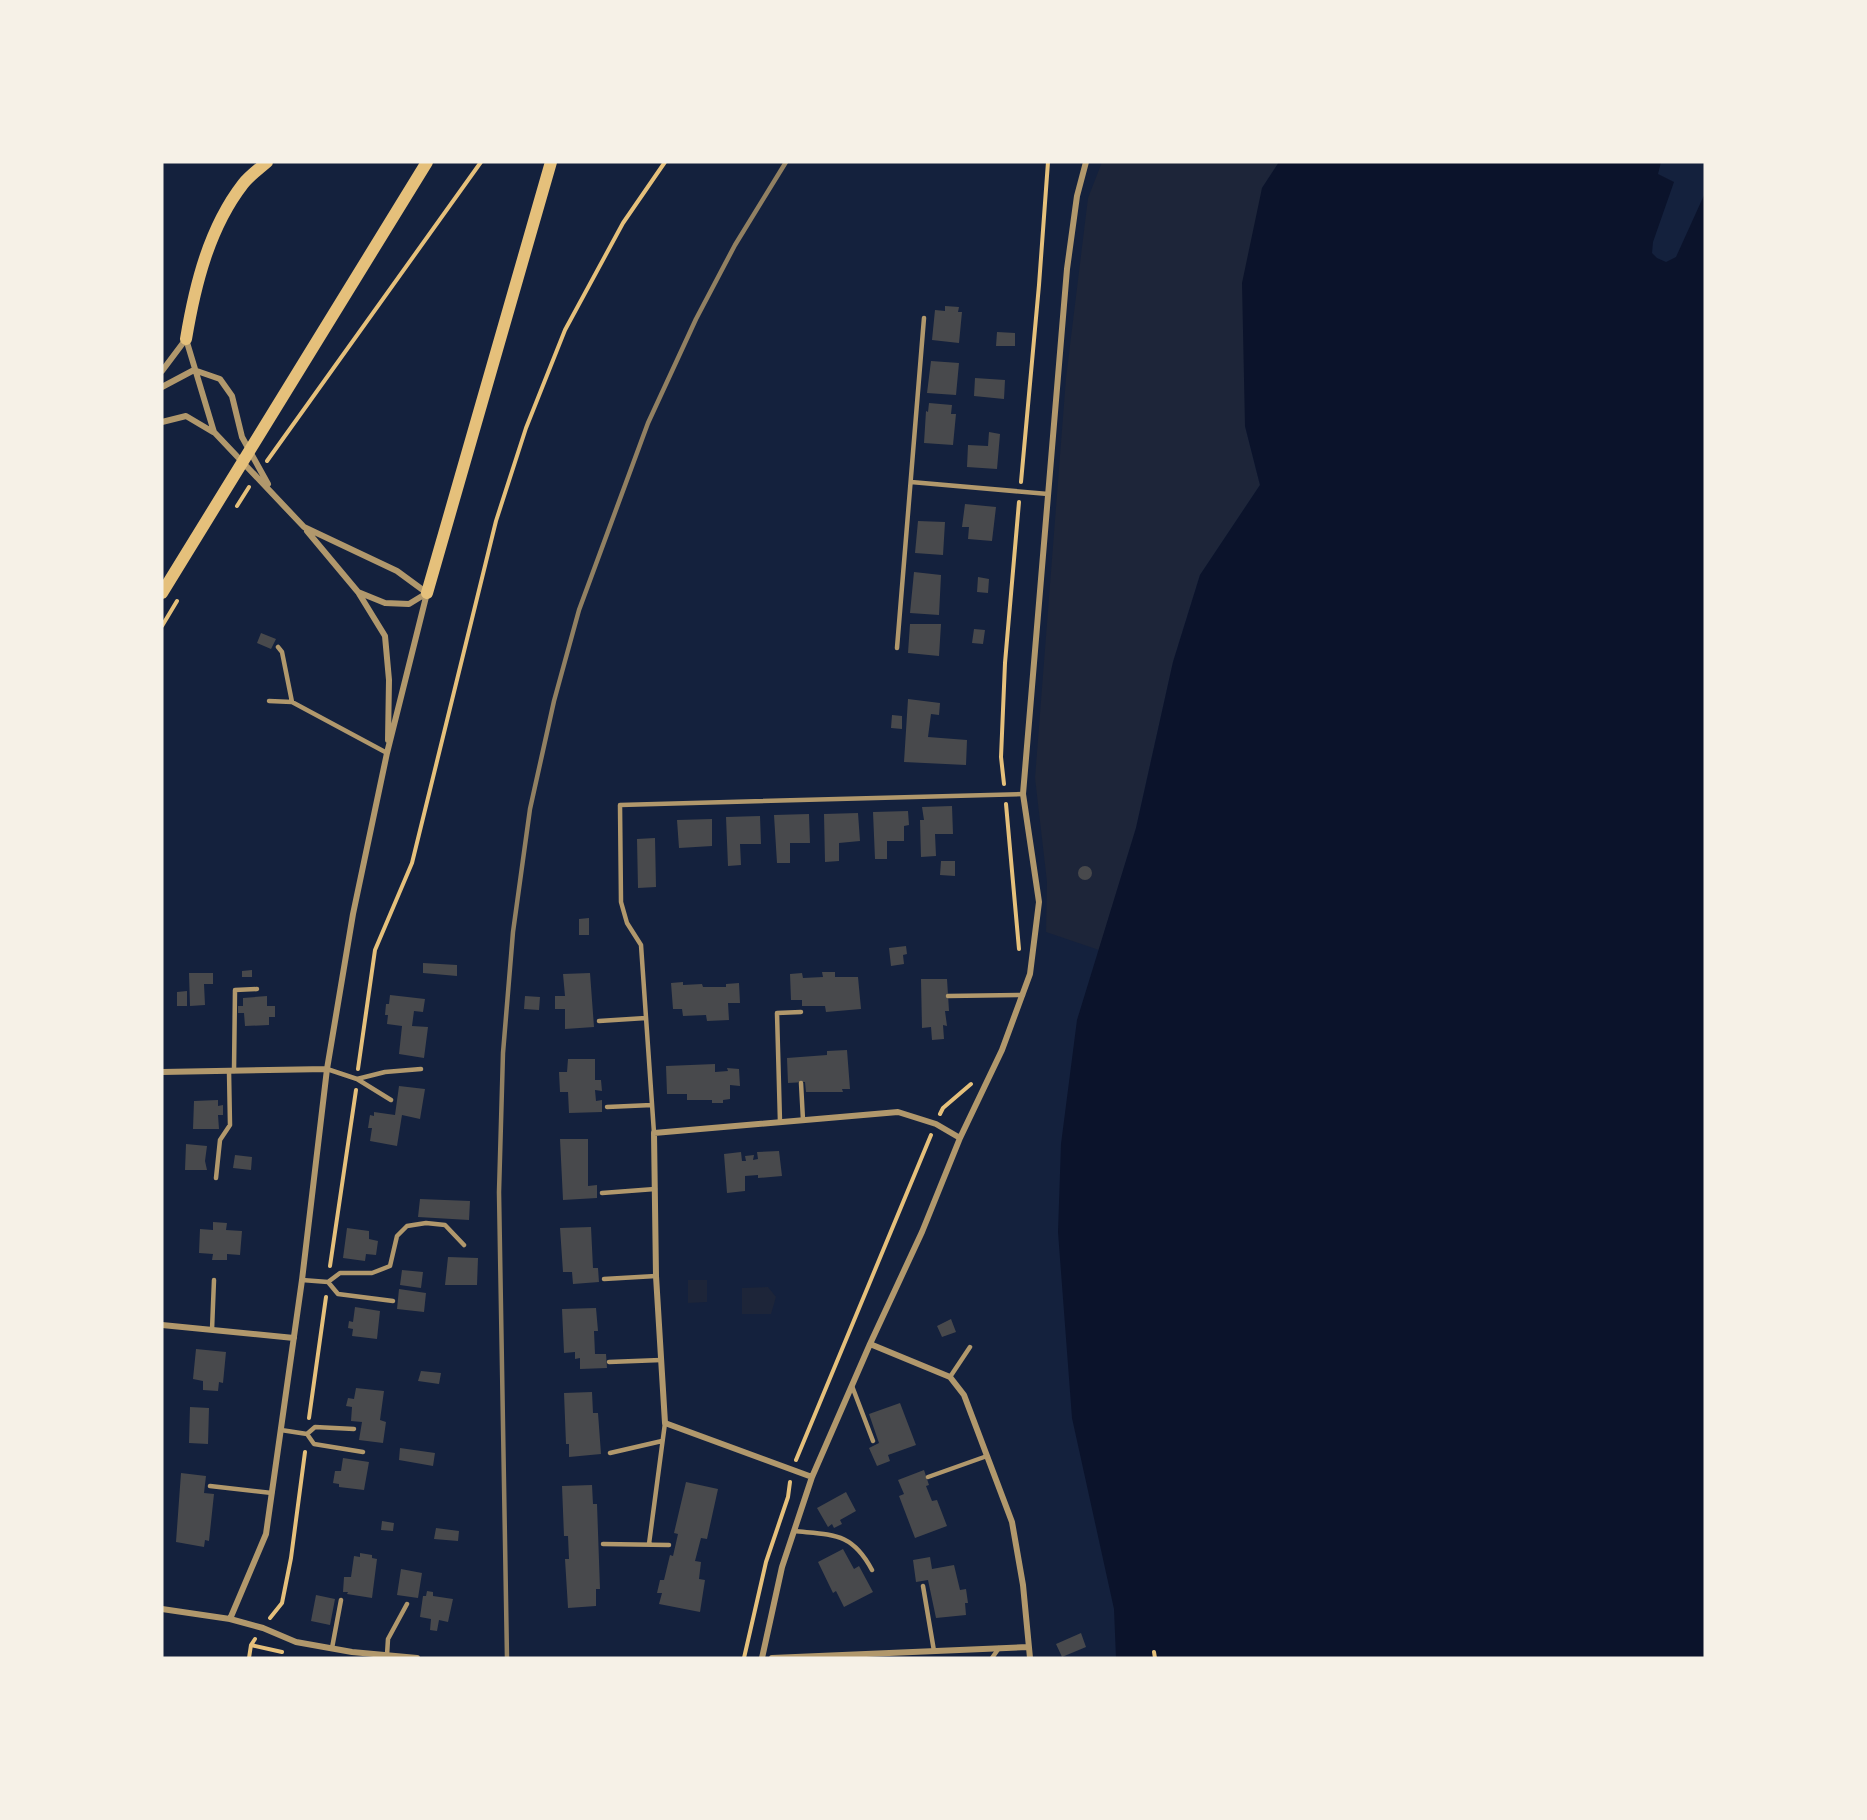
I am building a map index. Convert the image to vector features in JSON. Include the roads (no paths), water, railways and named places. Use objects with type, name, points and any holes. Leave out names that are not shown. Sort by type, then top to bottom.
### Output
[{"type":"main road","points":[[186,339],[192,302],[213,234],[244,183],[267,162]]},
{"type":"main road","points":[[162,593],[427,162]]},
{"type":"main road","points":[[427,593],[551,162]]},
{"type":"street","points":[[762,1658],[782,1567],[812,1477],[922,1232],[960,1138],[1002,1050],[1030,974],[1039,902],[1023,794],[1067,269],[1077,196],[1086,162]]},
{"type":"street","points":[[186,339],[214,432]]},
{"type":"street","points":[[162,371],[186,339]]},
{"type":"street","points":[[162,387],[194,370],[220,379],[232,396],[242,437],[273,492]]},
{"type":"street","points":[[162,422],[186,416],[214,432],[273,492],[358,592],[385,636],[389,680],[387,753]]},
{"type":"street","points":[[304,527],[397,571],[427,593]]},
{"type":"street","points":[[358,592],[385,603],[409,604],[427,593]]},
{"type":"street","points":[[230,1619],[266,1534],[302,1280],[327,1069],[353,914],[387,753],[427,593]]},
{"type":"street","points":[[162,1072],[327,1069]]},
{"type":"street","points":[[812,1477],[665,1423],[656,1276],[654,1133],[898,1112],[936,1124],[960,1138]]},
{"type":"street","points":[[162,1325],[294,1338]]},
{"type":"street","points":[[870,1344],[950,1377],[964,1395],[1012,1522],[1023,1585],[1030,1658]]},
{"type":"street","points":[[162,1609],[230,1619],[296,1641],[332,1648],[352,1655],[417,1658]]},
{"type":"street","points":[[772,1658],[1028,1647]]},
{"type":"lane","points":[[897,648],[924,318]]},
{"type":"lane","points":[[911,482],[1048,494]]},
{"type":"lane","points":[[278,647],[282,652],[292,702]]},
{"type":"lane","points":[[268,701],[292,702],[387,753]]},
{"type":"lane","points":[[654,1133],[641,945],[627,923],[621,902],[620,805],[1023,794]]},
{"type":"lane","points":[[216,1178],[220,1140],[230,1125],[235,990],[257,989]]},
{"type":"lane","points":[[948,996],[1023,995]]},
{"type":"lane","points":[[780,1122],[777,1013],[801,1012]]},
{"type":"lane","points":[[599,1021],[646,1018]]},
{"type":"lane","points":[[327,1069],[357,1079],[391,1100]]},
{"type":"lane","points":[[357,1079],[385,1072],[421,1069]]},
{"type":"lane","points":[[801,1083],[803,1120]]},
{"type":"lane","points":[[607,1107],[652,1105]]},
{"type":"lane","points":[[602,1193],[655,1189]]},
{"type":"lane","points":[[302,1280],[328,1282],[340,1273],[372,1273],[390,1266],[398,1236],[407,1226],[426,1223],[445,1225],[464,1245]]},
{"type":"lane","points":[[604,1279],[656,1276]]},
{"type":"lane","points":[[212,1330],[214,1280]]},
{"type":"lane","points":[[328,1282],[338,1294],[393,1301]]},
{"type":"lane","points":[[950,1377],[970,1347]]},
{"type":"lane","points":[[609,1362],[661,1360]]},
{"type":"lane","points":[[852,1386],[873,1441]]},
{"type":"lane","points":[[649,1544],[665,1423]]},
{"type":"lane","points":[[307,1434],[315,1427],[354,1429]]},
{"type":"lane","points":[[281,1430],[307,1434],[314,1444],[363,1452]]},
{"type":"lane","points":[[609,1453],[663,1442]]},
{"type":"lane","points":[[928,1477],[987,1456]]},
{"type":"lane","points":[[210,1486],[272,1494]]},
{"type":"lane","points":[[794,1531],[837,1536],[852,1542],[865,1556],[872,1570]]},
{"type":"lane","points":[[603,1544],[669,1545]]},
{"type":"lane","points":[[923,1586],[934,1651]]},
{"type":"lane","points":[[332,1648],[341,1600]]},
{"type":"lane","points":[[387,1655],[388,1640],[407,1604]]},
{"type":"lane","points":[[992,1658],[999,1648]]},
{"type":"railway","points":[[507,1658],[499,1192],[503,1053],[513,932],[530,809],[554,701],[579,610],[648,423],[696,319],[735,245],[786,162]]}]
